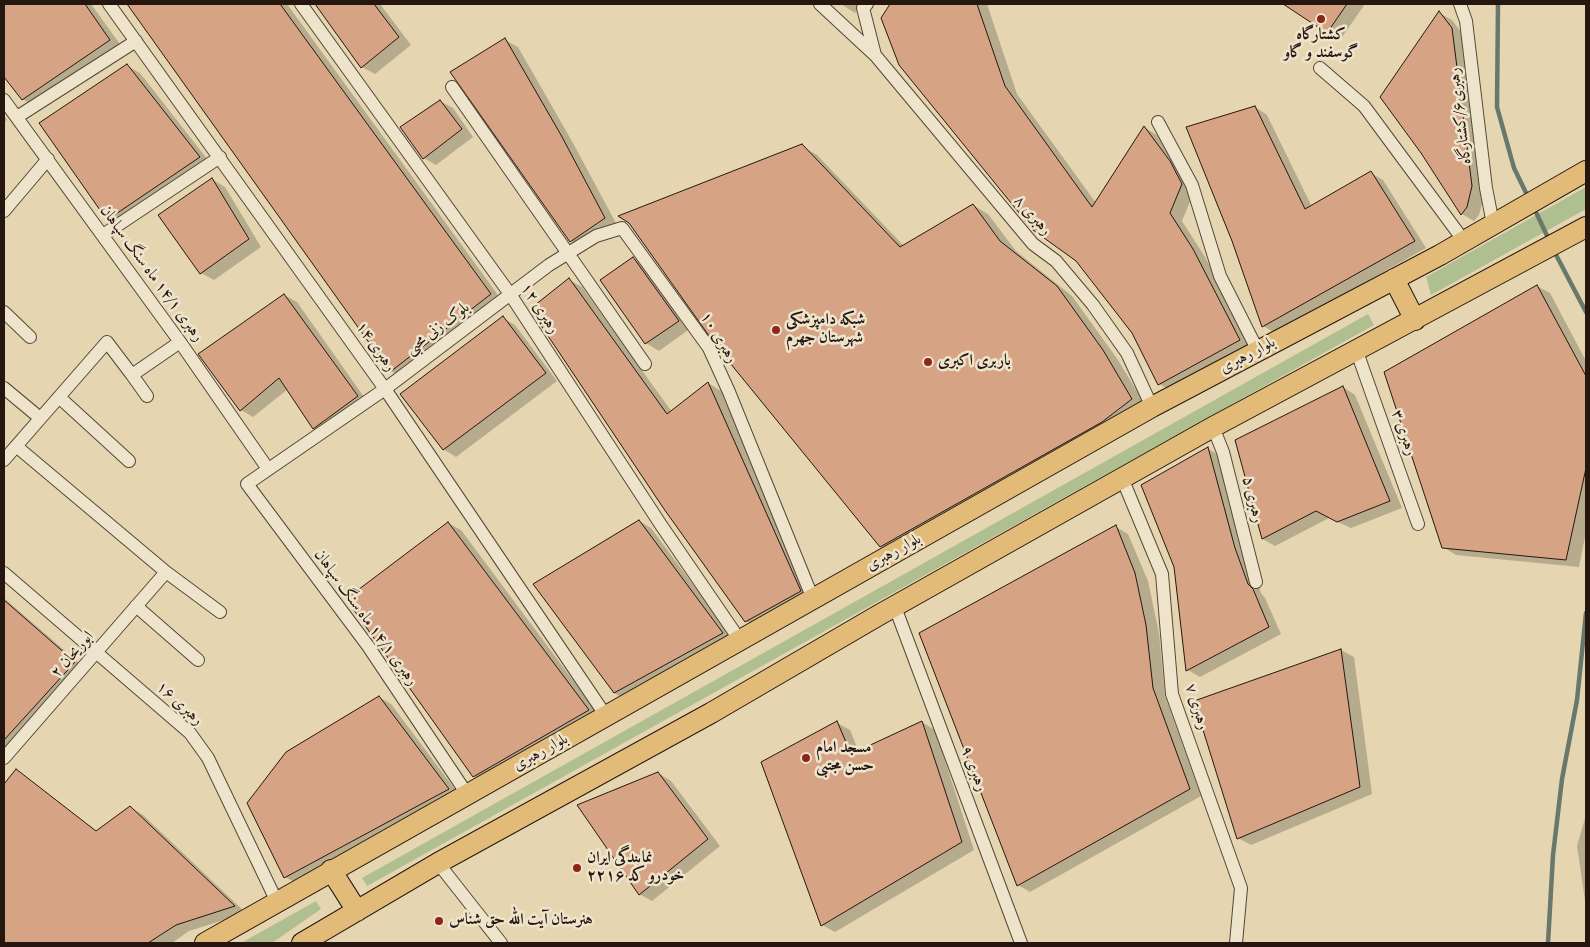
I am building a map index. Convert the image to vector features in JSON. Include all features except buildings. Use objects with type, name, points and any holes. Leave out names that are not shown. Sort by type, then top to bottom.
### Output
[{"type":"main road","name":"بلوار رهبری","points":[[205,943],[739,639],[1152,407],[1464,241],[1586,171]]},
{"type":"main road","points":[[302,943],[438,863],[711,713],[895,606],[1213,427],[1357,352],[1586,227]]},
{"type":"main road","points":[[1394,279],[1415,320]]},
{"type":"main road","points":[[331,870],[357,911]]},
{"type":"street","name":"رهبری ۱۴","points":[[109,4],[220,156],[385,389],[606,716]]},
{"type":"street","name":"رهبری ۱۲","points":[[301,4],[510,294],[661,525],[739,639]]},
{"type":"street","name":"رهبری ۸","points":[[820,4],[875,55],[1033,244],[1056,261],[1093,306],[1127,353],[1152,407]]},
{"type":"street","points":[[867,4],[863,8],[875,55]]},
{"type":"street","name":"رهبری۶/کشتارگاه","points":[[1460,4],[1466,21],[1486,188],[1496,223]]},
{"type":"street","points":[[17,117],[136,41]]},
{"type":"street","points":[[1320,68],[1364,106],[1464,241]]},
{"type":"street","points":[[452,87],[570,253],[645,364]]},
{"type":"street","name":"رهبری ۱۴/۱ ماه سنگ سپاهان","points":[[4,100],[104,235],[268,469]]},
{"type":"street","points":[[1158,122],[1192,185],[1220,276],[1258,351]]},
{"type":"street","points":[[104,235],[220,156]]},
{"type":"street","points":[[4,210],[48,158]]},
{"type":"street","name":"رهبری ۱۰","points":[[510,294],[596,236],[622,228],[709,348],[729,392],[813,599]]},
{"type":"street","name":"بلوک زنی محبی","points":[[385,389],[510,294]]},
{"type":"street","points":[[4,312],[30,337]]},
{"type":"street","points":[[4,460],[107,342],[147,396]]},
{"type":"street","points":[[132,375],[180,342]]},
{"type":"street","name":"رهبری ۳","points":[[1357,352],[1418,524]]},
{"type":"street","points":[[4,388],[40,418]]},
{"type":"street","name":"رهبری ۱۴/۱ ماه سنگ سپاهان","points":[[385,389],[247,484],[368,646],[468,794]]},
{"type":"street","points":[[58,397],[128,461]]},
{"type":"street","name":"رهبری ۵","points":[[1213,427],[1223,452],[1256,582]]},
{"type":"street","points":[[16,446],[166,572],[220,612]]},
{"type":"street","name":"رهبری ۷","points":[[1122,478],[1162,574],[1172,694],[1241,888],[1236,943]]},
{"type":"street","name":"ابوریحان ۲","points":[[4,758],[166,572]]},
{"type":"street","name":"رهبری ۱۶","points":[[4,573],[190,733],[208,758],[277,902]]},
{"type":"street","points":[[136,606],[198,660]]},
{"type":"street","name":"رهبری ۹","points":[[895,606],[1021,943]]},
{"type":"street","points":[[438,863],[500,943]]},
{"type":"green space","points":[[1586,187],[1586,209],[1431,295],[1426,277]]},
{"type":"green space","points":[[1368,314],[1374,325],[367,886],[362,878]]},
{"type":"green space","points":[[316,901],[321,909],[272,943],[241,943]]},
{"type":"waterway","points":[[1498,4],[1497,107],[1514,168],[1529,199]]},
{"type":"waterway","points":[[1534,208],[1550,242]]},
{"type":"waterway","points":[[1554,251],[1586,312]]},
{"type":"waterway","points":[[1548,943],[1553,855],[1562,779],[1577,700],[1586,613]]},
{"type":"place","name":"کشتارگاه گوسفند و گاو","points":[[1321,19]]},
{"type":"place","name":"شبکه دامپزشکی شهرستان جهرم","points":[[776,330]]},
{"type":"place","name":"باربری اکبری","points":[[928,362]]},
{"type":"place","name":"مسجد امام حسن مجتبی","points":[[806,758]]},
{"type":"place","name":"نمایندگی ایران خودرو کد ۲۲۱۶","points":[[577,868]]},
{"type":"place","name":"هنرستان آیت الله حق شناس","points":[[439,921]]}]
